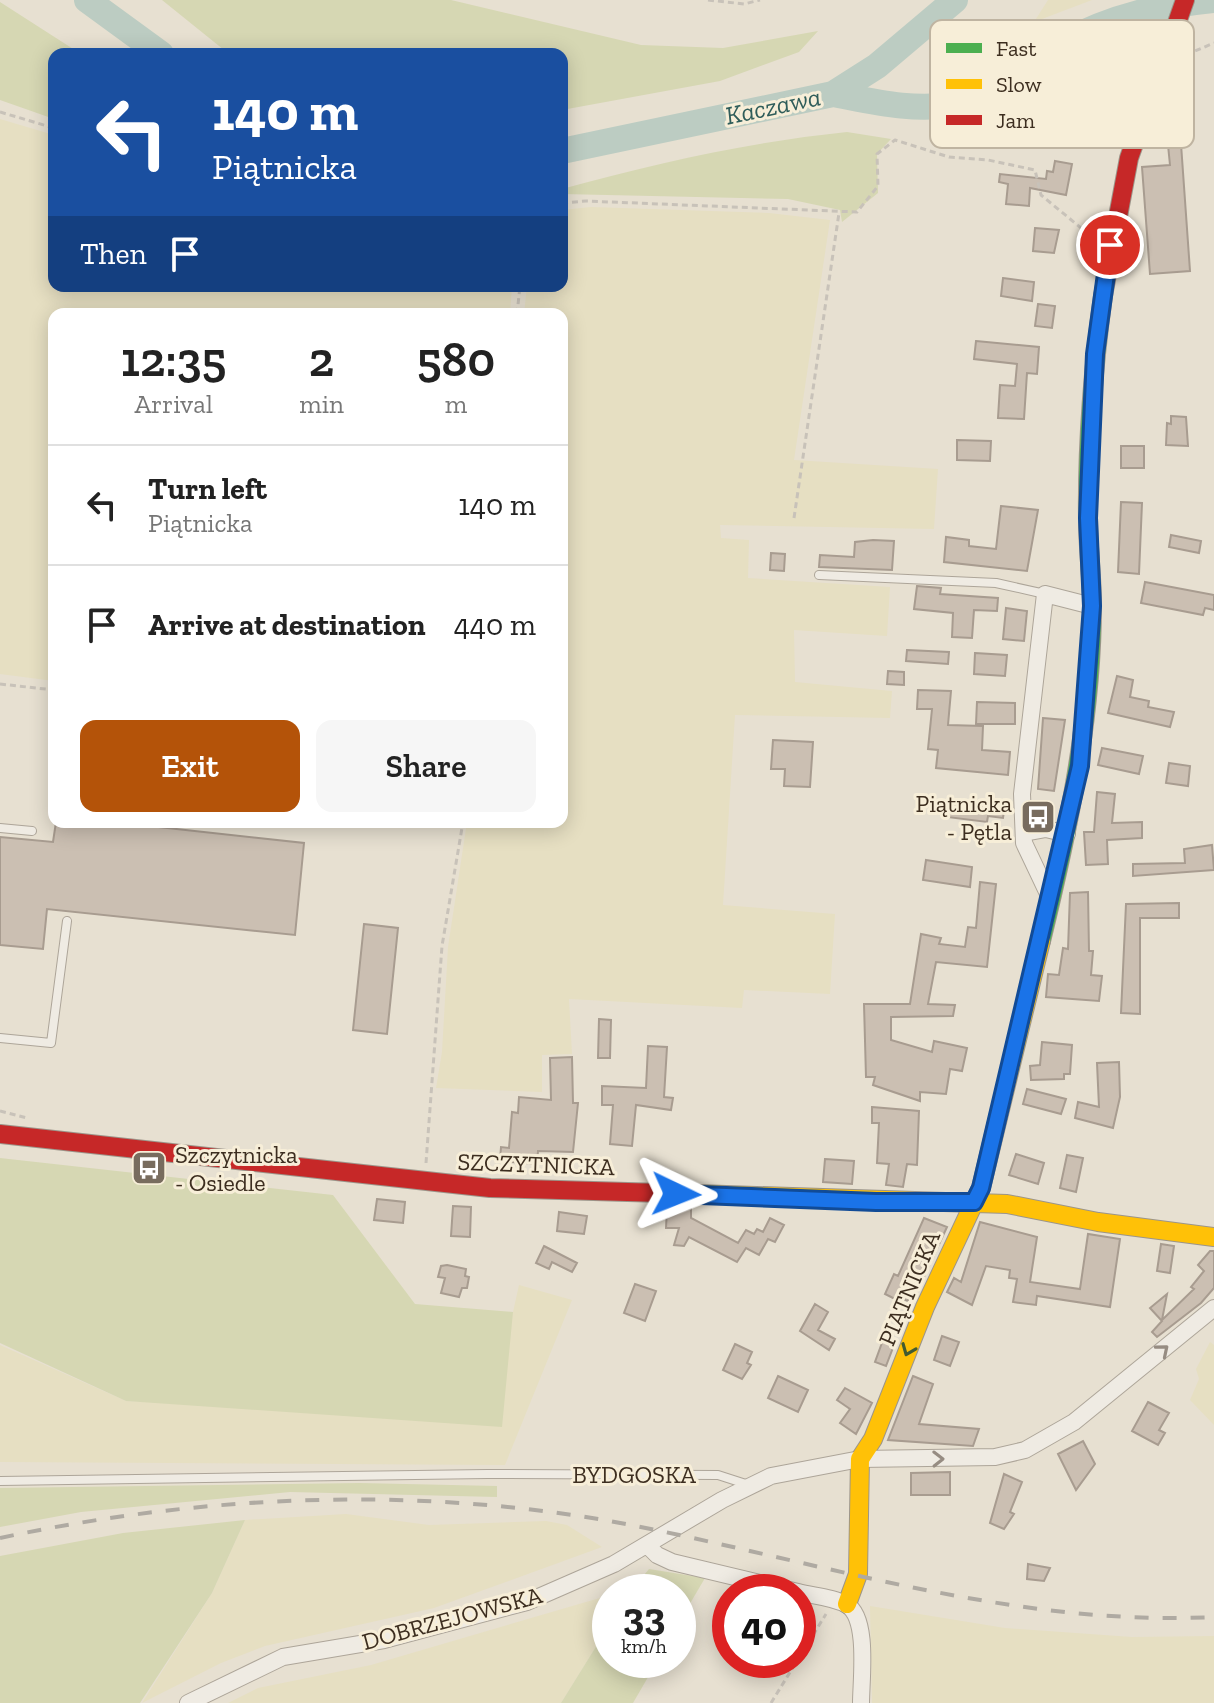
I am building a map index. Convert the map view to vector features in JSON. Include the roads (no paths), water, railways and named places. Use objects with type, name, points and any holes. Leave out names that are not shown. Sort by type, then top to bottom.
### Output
[{"type":"street","name":"PIĄTNICKA","points":[[1178,20],[1185,0]]},
{"type":"street","name":"PIĄTNICKA","points":[[840,1602],[858,1574],[860,1459],[873,1439],[925,1307],[981,1188],[1067,834],[1080,766],[1092,606],[1088,518],[1095,354],[1110,245],[1133,148]]},
{"type":"street","points":[[1051,900],[1028,856],[1022,794],[1045,594],[1092,606]]},
{"type":"street","points":[[1024,833],[1046,829],[1067,834]]},
{"type":"street","name":"SZCZYTNICKA","points":[[0,1134],[425,1183],[876,1202],[1007,1204],[1098,1222],[1214,1237]]},
{"type":"street","points":[[749,1485],[771,1476],[860,1459],[995,1457],[1025,1450],[1074,1422],[1214,1308]]},
{"type":"street","name":"DOBRZEJOWSKA","points":[[188,1703],[283,1657],[384,1640],[527,1602],[614,1564],[749,1485]]},
{"type":"street","points":[[647,1545],[657,1555],[672,1562],[722,1574]]},
{"type":"street","points":[[816,1596],[840,1602],[857,1616],[860,1626],[861,1703]]},
{"type":"lane","points":[[819,575],[996,583],[1045,594]]},
{"type":"lane","points":[[0,828],[32,831]]},
{"type":"lane","points":[[0,1038],[51,1043],[67,921]]},
{"type":"lane","name":"BYDGOSKA","points":[[0,1481],[688,1474],[733,1477],[749,1485]]},
{"type":"waterway","name":"Kaczawa","points":[[87,0],[153,48]]},
{"type":"waterway","name":"Kaczawa","points":[[931,20],[955,0]]},
{"type":"waterway","points":[[1115,20],[1173,5],[1213,0]]},
{"type":"waterway","name":"Kaczawa","points":[[568,150],[833,94],[877,66],[930,21]]},
{"type":"waterway","points":[[833,94],[930,107]]},
{"type":"railway","points":[[0,1538],[78,1523],[236,1504],[315,1500],[474,1504],[553,1512],[631,1525],[921,1589],[994,1602],[1067,1612],[1140,1617],[1214,1617]]},
{"type":"place","name":"Piątnicka - Pętla","points":[[1038,817]]},
{"type":"place","name":"Szczytnicka - Osiedle","points":[[149,1168]]}]
